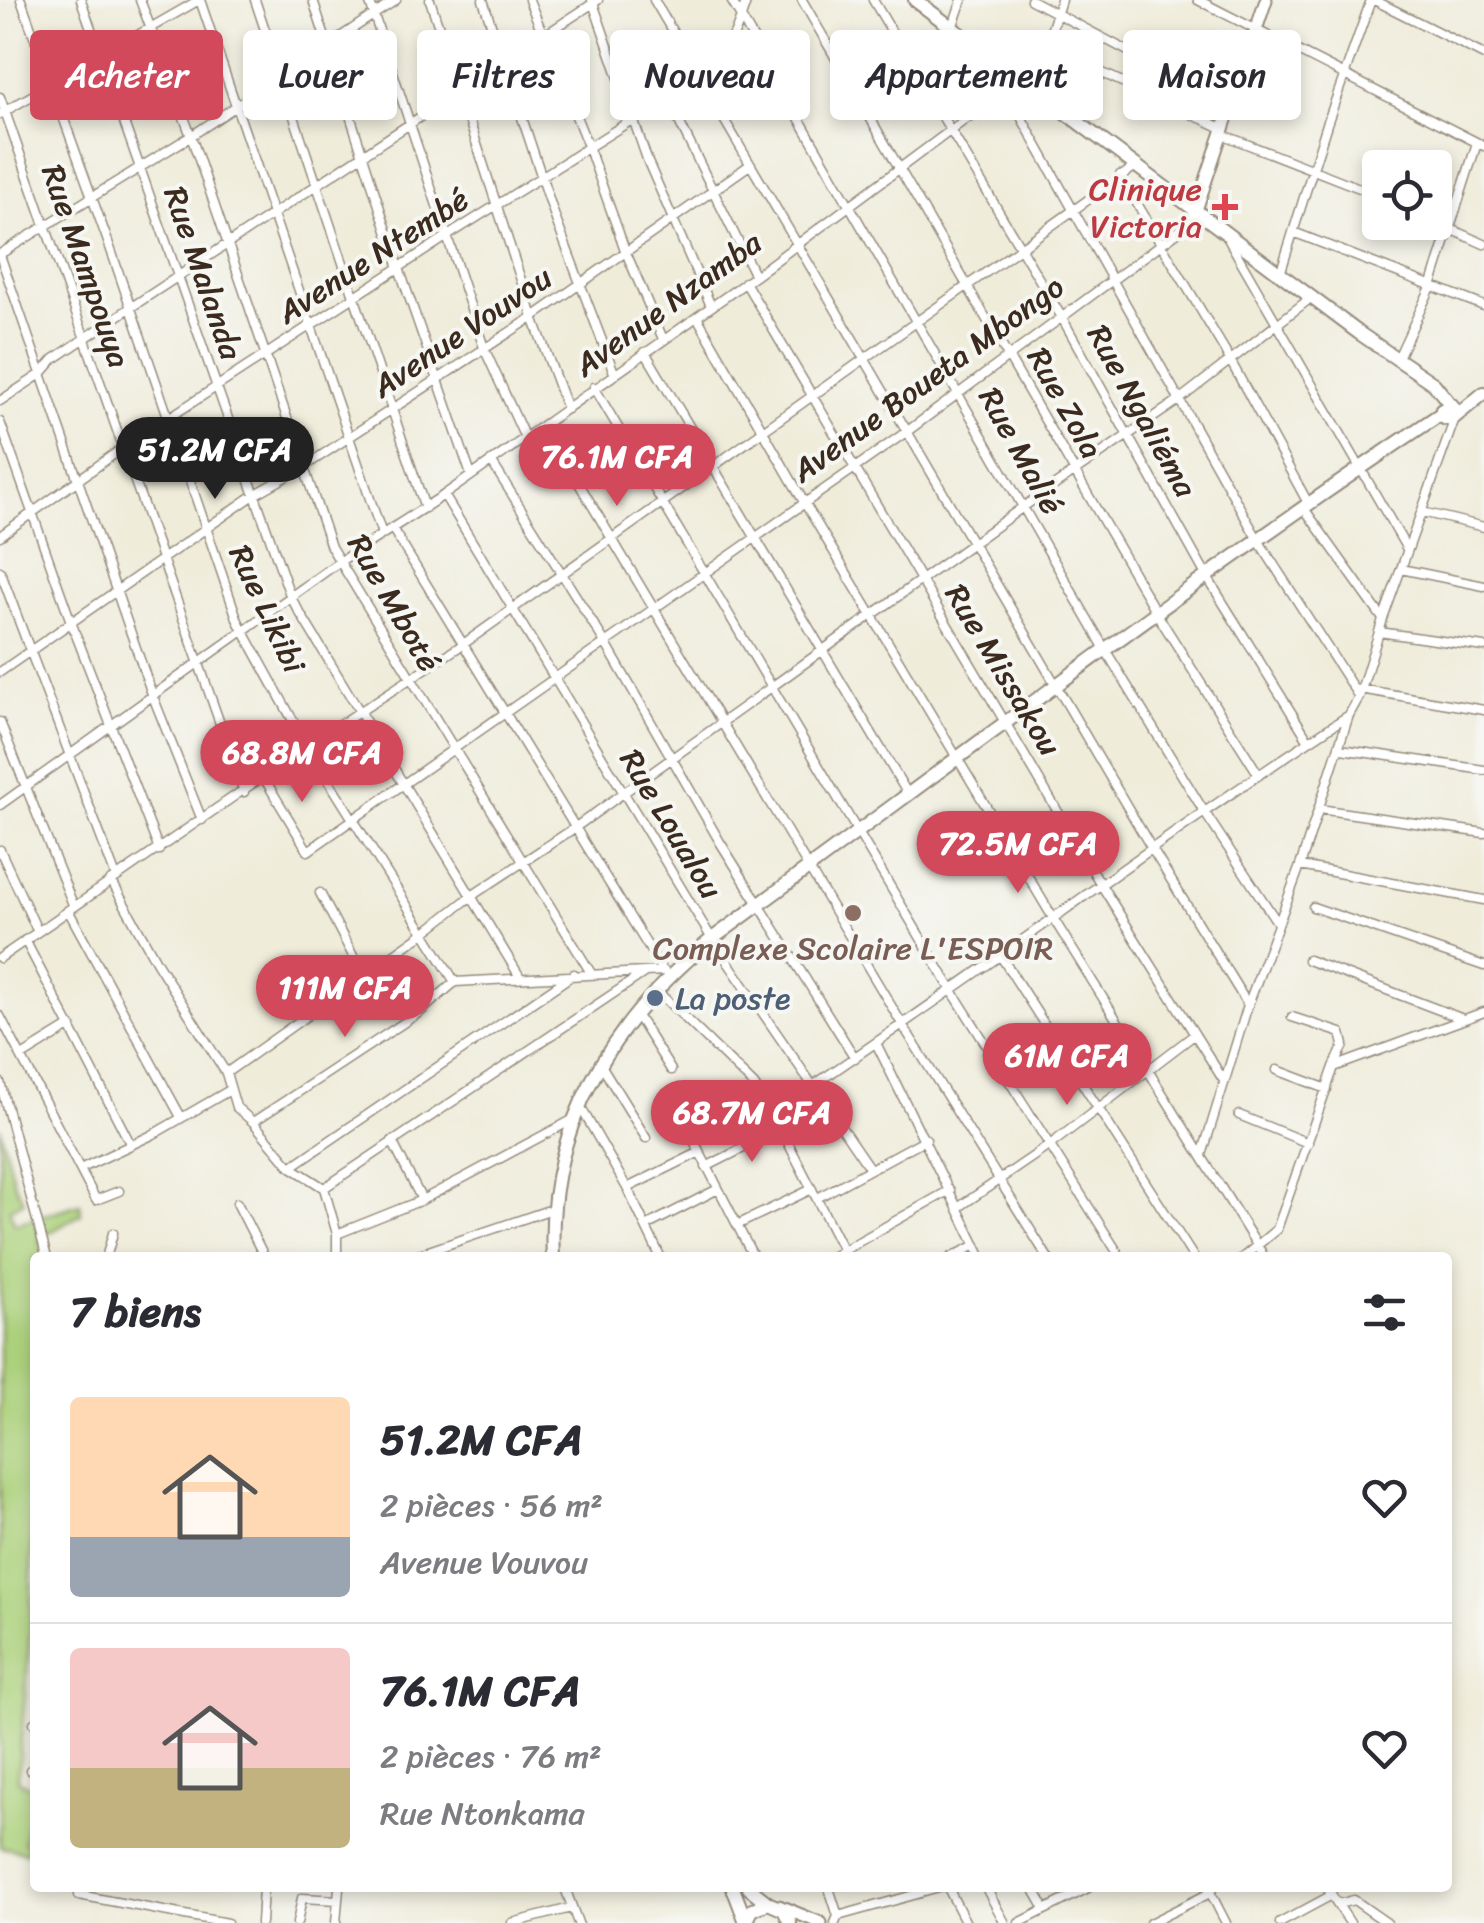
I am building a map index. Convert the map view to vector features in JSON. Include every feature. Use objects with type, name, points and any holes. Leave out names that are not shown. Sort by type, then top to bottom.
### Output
[{"type":"main road","points":[[915,0],[955,30]]},
{"type":"main road","points":[[1077,120],[1280,274],[1434,384],[1450,415]]},
{"type":"main road","points":[[553,1252],[552,1209],[572,1120],[600,1064],[668,972],[1306,505],[1407,437],[1484,393]]},
{"type":"main road","points":[[734,1892],[746,1923]]},
{"type":"main road","points":[[755,1892],[774,1904],[790,1923]]},
{"type":"main road","points":[[746,1923],[755,1907],[774,1904]]},
{"type":"street","name":"Rue Likibi","points":[[21,0],[32,30]]},
{"type":"street","name":"Rue Malanda","points":[[81,0],[92,30]]},
{"type":"street","name":"Rue Mboté","points":[[140,0],[191,136],[302,468],[339,562],[590,973]]},
{"type":"street","points":[[145,30],[200,0],[382,534]]},
{"type":"street","points":[[255,0],[265,30]]},
{"type":"street","points":[[313,0],[323,30]]},
{"type":"street","points":[[369,0],[484,348],[525,438]]},
{"type":"street","points":[[350,30],[396,0]]},
{"type":"street","points":[[430,0],[440,30]]},
{"type":"street","points":[[483,0],[494,30]]},
{"type":"street","points":[[529,0],[540,30]]},
{"type":"street","points":[[654,0],[672,30]]},
{"type":"street","name":"Rue Malié","points":[[730,0],[960,392],[1106,651],[1277,922]]},
{"type":"street","name":"Avenue Ntembé","points":[[736,30],[747,0]]},
{"type":"street","name":"Rue Zola","points":[[802,0],[1157,614],[1260,775]]},
{"type":"street","name":"Rue Ngaliéma","points":[[873,0],[1061,316],[1207,577],[1309,741]]},
{"type":"street","points":[[952,28],[962,0]]},
{"type":"street","points":[[1030,0],[1123,49]]},
{"type":"street","name":"Avenue Nzamba","points":[[1051,30],[1061,0]]},
{"type":"street","points":[[1198,0],[1255,30]]},
{"type":"street","name":"Avenue Boueta Mbongo","points":[[1255,30],[1266,0]]},
{"type":"street","points":[[1280,274],[1312,170],[1373,0],[1484,54]]},
{"type":"street","points":[[552,30],[594,1],[632,121],[670,220],[710,306]]},
{"type":"street","points":[[1301,54],[1480,144],[1452,222]]},
{"type":"street","points":[[1103,74],[1222,131],[1362,189]]},
{"type":"street","name":"Rue Mampouya","points":[[0,97],[244,792]]},
{"type":"street","points":[[3,113],[30,98]]},
{"type":"street","points":[[202,820],[152,694],[0,254],[191,136],[243,99]]},
{"type":"street","points":[[0,401],[41,374],[54,359],[417,117]]},
{"type":"street","name":"Rue Likibi","points":[[65,120],[204,529],[243,631],[307,746],[455,982]]},
{"type":"street","name":"Rue Malanda","points":[[124,120],[291,598],[520,976]]},
{"type":"street","points":[[295,120],[425,508]]},
{"type":"street","points":[[352,120],[471,475]]},
{"type":"street","points":[[469,120],[567,409]]},
{"type":"street","points":[[524,120],[615,375]]},
{"type":"street","points":[[577,120],[625,250],[664,338]]},
{"type":"street","points":[[678,120],[755,276]]},
{"type":"street","points":[[725,120],[1057,688],[1248,1005]]},
{"type":"street","name":"Avenue Nzamba","points":[[0,805],[339,562],[444,495],[755,276],[966,120]]},
{"type":"street","points":[[1023,120],[1258,540],[1359,693],[1484,710]]},
{"type":"street","name":"Avenue Boueta Mbongo","points":[[264,778],[308,851],[655,611],[1183,228],[1196,210],[1225,120]]},
{"type":"street","name":"Avenue Ntembé","points":[[0,536],[124,447],[448,235],[632,121]]},
{"type":"street","name":"Avenue Vouvou","points":[[0,672],[254,495],[302,468],[533,316],[751,164]]},
{"type":"street","points":[[0,958],[462,644],[1136,165]]},
{"type":"street","points":[[1120,175],[1229,360],[1306,505],[1383,619]]},
{"type":"street","points":[[1452,229],[1484,244]]},
{"type":"street","points":[[1223,231],[1408,549]]},
{"type":"street","points":[[1294,232],[1484,306]]},
{"type":"street","points":[[1397,360],[1431,287],[1446,240]]},
{"type":"street","name":"Rue Missakou","points":[[744,282],[1100,884],[1224,1081]]},
{"type":"street","points":[[226,1072],[424,933],[470,896],[524,864],[1179,400],[1312,297]]},
{"type":"street","points":[[697,317],[1052,918],[1261,1252]]},
{"type":"street","points":[[645,352],[908,796]]},
{"type":"street","points":[[594,387],[951,989],[1117,1252]]},
{"type":"street","points":[[1202,1155],[1248,1005],[1422,512],[1450,415]]},
{"type":"street","points":[[0,422],[158,850]]},
{"type":"street","points":[[544,425],[808,870],[1044,1252]]},
{"type":"street","points":[[492,461],[606,644],[720,842],[855,1058]]},
{"type":"street","name":"Rue Loualou","points":[[444,495],[712,939],[870,1169]]},
{"type":"street","points":[[1422,512],[1484,528]]},
{"type":"street","points":[[392,528],[574,829],[668,972]]},
{"type":"street","points":[[1400,569],[1484,586]]},
{"type":"street","points":[[0,571],[114,879],[157,964],[226,1072],[236,1107],[291,1167],[324,1188],[337,1234],[338,1252]]},
{"type":"street","points":[[1379,632],[1484,647]]},
{"type":"street","points":[[772,1113],[1350,715]]},
{"type":"street","points":[[0,722],[71,908],[181,1116]]},
{"type":"street","points":[[1341,749],[1484,770]]},
{"type":"street","points":[[1319,809],[1484,834]]},
{"type":"street","points":[[0,850],[37,930]]},
{"type":"street","points":[[1300,866],[1484,900]]},
{"type":"street","points":[[320,893],[363,975]]},
{"type":"street","points":[[1313,907],[1484,966]]},
{"type":"street","points":[[25,940],[131,1146]]},
{"type":"street","points":[[1000,955],[1190,1252]]},
{"type":"street","points":[[1308,960],[1463,1018]]},
{"type":"street","points":[[253,1122],[420,1012],[455,982],[668,972]]},
{"type":"street","points":[[324,1188],[646,973]]},
{"type":"street","points":[[291,1167],[574,974]]},
{"type":"street","points":[[655,988],[740,1071],[762,1098],[844,1252]]},
{"type":"street","points":[[1334,1068],[1484,1012]]},
{"type":"street","points":[[636,1014],[671,1070]]},
{"type":"street","points":[[0,1016],[98,1202],[119,1190]]},
{"type":"street","points":[[1250,1252],[1277,1228],[1345,1041],[1341,1033],[1292,1017]]},
{"type":"street","points":[[22,1056],[70,1026]]},
{"type":"street","points":[[959,1207],[1050,1145],[1194,1035]]},
{"type":"street","points":[[876,1043],[979,1252]]},
{"type":"street","points":[[600,1064],[646,1138]]},
{"type":"street","points":[[1277,1070],[1327,1089]]},
{"type":"street","points":[[0,1082],[45,1252]]},
{"type":"street","points":[[80,1168],[131,1146],[230,1090]]},
{"type":"street","points":[[751,1252],[693,1139],[698,1130],[762,1098]]},
{"type":"street","points":[[580,1106],[659,1252]]},
{"type":"street","points":[[1239,1114],[1308,1143]]},
{"type":"street","points":[[337,1234],[422,1200],[572,1120]]},
{"type":"street","points":[[706,1167],[781,1129]]},
{"type":"street","points":[[817,1198],[926,1139]]},
{"type":"street","points":[[392,1141],[422,1200]]},
{"type":"street","points":[[627,1188],[698,1153]]},
{"type":"street","points":[[646,1226],[718,1189]]},
{"type":"street","points":[[737,1226],[812,1189]]},
{"type":"street","points":[[848,1252],[950,1190]]},
{"type":"street","points":[[237,1203],[262,1252]]},
{"type":"street","points":[[426,1252],[552,1209]]},
{"type":"street","points":[[108,1252],[113,1233]]},
{"type":"street","points":[[962,1252],[976,1245]]},
{"type":"street","points":[[261,1923],[263,1892]]},
{"type":"street","points":[[336,1923],[339,1892]]},
{"type":"street","points":[[566,1892],[578,1923]]},
{"type":"street","points":[[829,1892],[836,1919],[905,1892]]},
{"type":"street","points":[[950,1892],[966,1923]]},
{"type":"street","points":[[988,1892],[1005,1923]]},
{"type":"street","points":[[1035,1892],[1044,1909]]},
{"type":"street","points":[[1019,1923],[1080,1892]]},
{"type":"street","points":[[1150,1923],[1208,1892]]},
{"type":"street","points":[[1212,1892],[1226,1923]]},
{"type":"street","points":[[1280,1923],[1328,1892]]},
{"type":"street","points":[[1331,1892],[1350,1923]]},
{"type":"street","points":[[78,1895],[227,1923]]},
{"type":"street","points":[[298,1923],[302,1898],[338,1900]]},
{"type":"street","points":[[1338,1904],[1354,1900],[1387,1923]]},
{"type":"street","points":[[774,1904],[822,1923]]},
{"type":"street","points":[[512,1923],[571,1908]]},
{"type":"green space","points":[[0,1127],[14,1183],[24,1201],[9,1209],[15,1224],[80,1204],[81,1214],[39,1239],[43,1252],[30,1252],[30,1638],[18,1780],[30,1787],[24,1842],[30,1853],[0,1847]]},
{"type":"place","name":"Clinique Victoria","points":[[1225,207]]},
{"type":"place","name":"Complexe Scolaire L'ESPOIR","points":[[853,913]]},
{"type":"place","name":"La poste","points":[[655,998]]}]
